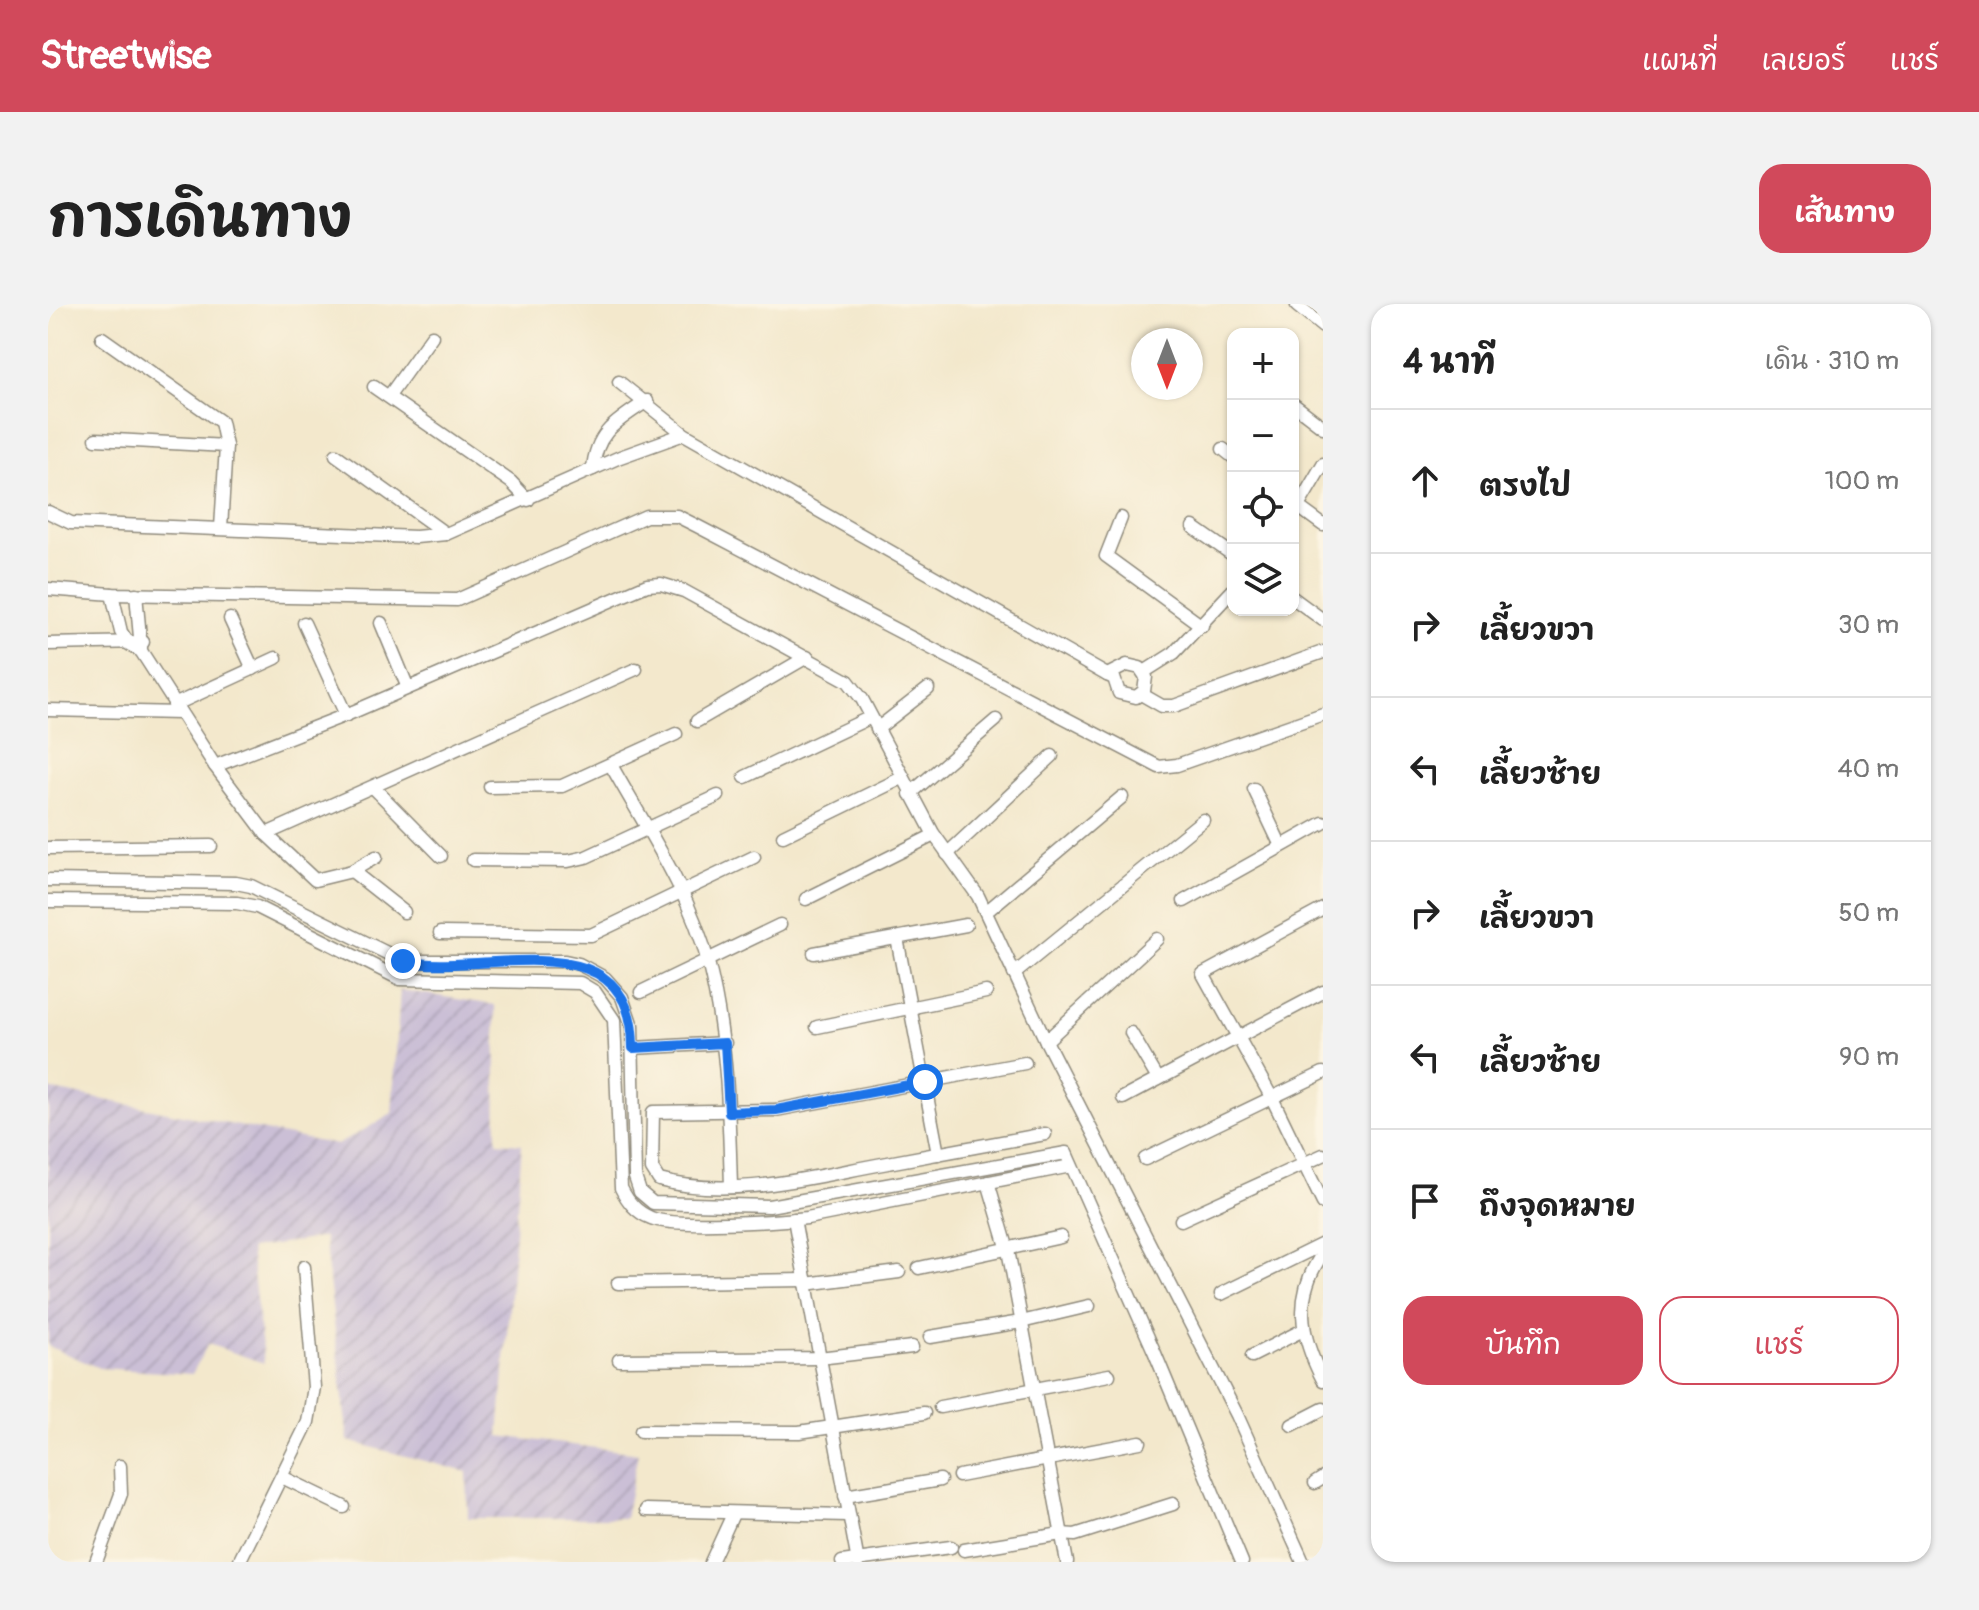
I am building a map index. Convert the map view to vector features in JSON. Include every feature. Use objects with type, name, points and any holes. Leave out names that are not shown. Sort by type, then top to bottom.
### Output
[{"type":"street","points":[[1297,306],[1323,327]]},
{"type":"street","points":[[389,396],[432,336]]},
{"type":"street","points":[[102,338],[221,422],[226,446],[221,528]]},
{"type":"street","points":[[619,382],[647,401],[656,414],[684,434],[1114,678],[1116,689],[1124,697],[1141,694],[1162,706],[1174,706],[1323,652]]},
{"type":"street","points":[[374,387],[511,482],[528,500]]},
{"type":"street","points":[[593,469],[597,443],[605,433],[647,401]]},
{"type":"street","points":[[1299,409],[1323,427]]},
{"type":"street","points":[[48,512],[71,523],[416,537],[446,534],[593,469],[684,434]]},
{"type":"street","points":[[96,439],[226,446]]},
{"type":"street","points":[[336,455],[446,534]]},
{"type":"street","points":[[1299,503],[1323,464]]},
{"type":"street","points":[[1299,511],[1323,525]]},
{"type":"street","points":[[48,589],[112,594],[457,600],[646,516],[662,514],[697,526],[1159,767],[1177,765],[1323,714]]},
{"type":"street","points":[[1121,518],[1106,556],[1202,626]]},
{"type":"street","points":[[1193,527],[1227,551]]},
{"type":"street","points":[[215,766],[346,715],[647,585],[661,584],[684,591],[848,681],[871,717],[934,835],[970,883],[986,912],[1046,1041],[1237,1415],[1303,1562]]},
{"type":"street","points":[[112,594],[121,632],[129,644]]},
{"type":"street","points":[[136,594],[142,647],[177,709],[266,834],[315,880],[352,871],[376,857]]},
{"type":"street","points":[[1144,672],[1174,653],[1227,597]]},
{"type":"street","points":[[1299,602],[1323,620]]},
{"type":"street","points":[[230,619],[253,669]]},
{"type":"street","points":[[304,623],[346,715]]},
{"type":"street","points":[[381,623],[408,688]]},
{"type":"street","points":[[48,644],[129,644],[142,647]]},
{"type":"street","points":[[697,721],[807,657]]},
{"type":"street","points":[[48,710],[177,709],[276,658]]},
{"type":"street","points":[[1107,675],[1127,665],[1144,672]]},
{"type":"street","points":[[266,834],[636,669]]},
{"type":"street","points":[[1141,694],[1146,686],[1144,672]]},
{"type":"street","points":[[877,729],[928,689]]},
{"type":"street","points":[[745,777],[871,717]]},
{"type":"street","points":[[910,794],[996,720]]},
{"type":"street","points":[[490,787],[562,786],[676,734]]},
{"type":"street","points":[[947,854],[1052,756]]},
{"type":"street","points":[[611,765],[681,890],[708,960],[725,1043],[731,1187]]},
{"type":"street","points":[[783,836],[902,778]]},
{"type":"street","points":[[373,787],[441,856]]},
{"type":"street","points":[[1254,789],[1281,846]]},
{"type":"street","points":[[473,860],[568,861],[586,857],[718,796]]},
{"type":"street","points":[[986,912],[1122,797]]},
{"type":"street","points":[[1014,974],[1203,820]]},
{"type":"street","points":[[1184,901],[1323,823]]},
{"type":"street","points":[[806,899],[934,835]]},
{"type":"street","points":[[48,848],[211,846]]},
{"type":"street","points":[[440,933],[591,935],[754,857]]},
{"type":"street","points":[[352,871],[404,912]]},
{"type":"street","points":[[48,880],[236,883],[251,886],[403,961],[579,964],[605,978],[622,997],[632,1026],[635,1177],[640,1192],[653,1203],[769,1206],[1066,1153],[1154,1351],[1242,1562]]},
{"type":"street","points":[[48,901],[237,903],[257,907],[400,979],[580,983],[601,999],[614,1020],[618,1173],[627,1200],[658,1221],[794,1219],[1071,1166]]},
{"type":"street","points":[[1323,909],[1203,974],[1273,1100],[1323,1203]]},
{"type":"street","points":[[641,992],[780,925]]},
{"type":"street","points":[[814,953],[966,925]]},
{"type":"street","points":[[897,938],[938,1154]]},
{"type":"street","points":[[1046,1041],[1157,939]]},
{"type":"street","points":[[817,1027],[986,992]]},
{"type":"street","points":[[1123,1098],[1323,992]]},
{"type":"street","points":[[1131,1033],[1158,1079]]},
{"type":"street","points":[[633,1048],[725,1043]]},
{"type":"street","points":[[1025,1063],[776,1110],[653,1112],[652,1169],[659,1180],[731,1187],[800,1180],[1045,1134]]},
{"type":"street","points":[[1145,1159],[1273,1100],[1323,1073]]},
{"type":"street","points":[[1181,1220],[1323,1155]]},
{"type":"street","points":[[988,1182],[1008,1250],[1067,1562]]},
{"type":"street","points":[[794,1219],[858,1561]]},
{"type":"street","points":[[919,1268],[1061,1237]]},
{"type":"street","points":[[1221,1294],[1323,1244]]},
{"type":"street","points":[[1323,1253],[1311,1270],[1303,1330],[1306,1347],[1323,1380]]},
{"type":"street","points":[[239,1562],[308,1422],[314,1387],[304,1267]]},
{"type":"street","points":[[618,1283],[806,1282],[899,1272]]},
{"type":"street","points":[[930,1337],[1021,1322],[1089,1306]]},
{"type":"street","points":[[1252,1356],[1303,1330]]},
{"type":"street","points":[[619,1360],[819,1358],[912,1347]]},
{"type":"street","points":[[940,1407],[1033,1386],[1109,1375]]},
{"type":"street","points":[[1292,1425],[1323,1409]]},
{"type":"street","points":[[641,1431],[799,1432],[924,1413]]},
{"type":"street","points":[[959,1476],[1140,1442]]},
{"type":"street","points":[[96,1562],[121,1494],[120,1466]]},
{"type":"street","points":[[282,1477],[344,1507]]},
{"type":"street","points":[[845,1496],[940,1480]]},
{"type":"street","points":[[842,1562],[1061,1534],[1075,1535],[1173,1504]]},
{"type":"street","points":[[646,1510],[847,1515]]},
{"type":"street","points":[[711,1562],[733,1514]]},
{"type":"shaded area","points":[[400,990],[495,1005],[497,1142],[522,1144],[499,1436],[638,1453],[625,1518],[468,1518],[467,1472],[348,1441],[324,1237],[250,1249],[264,1363],[208,1344],[192,1374],[99,1368],[48,1346],[48,1089],[337,1145],[392,1114]]},
{"type":"route","points":[[403,961],[565,961],[592,969],[615,987],[626,1004],[632,1026],[633,1048],[725,1043],[729,1112],[776,1110],[925,1082]]}]
